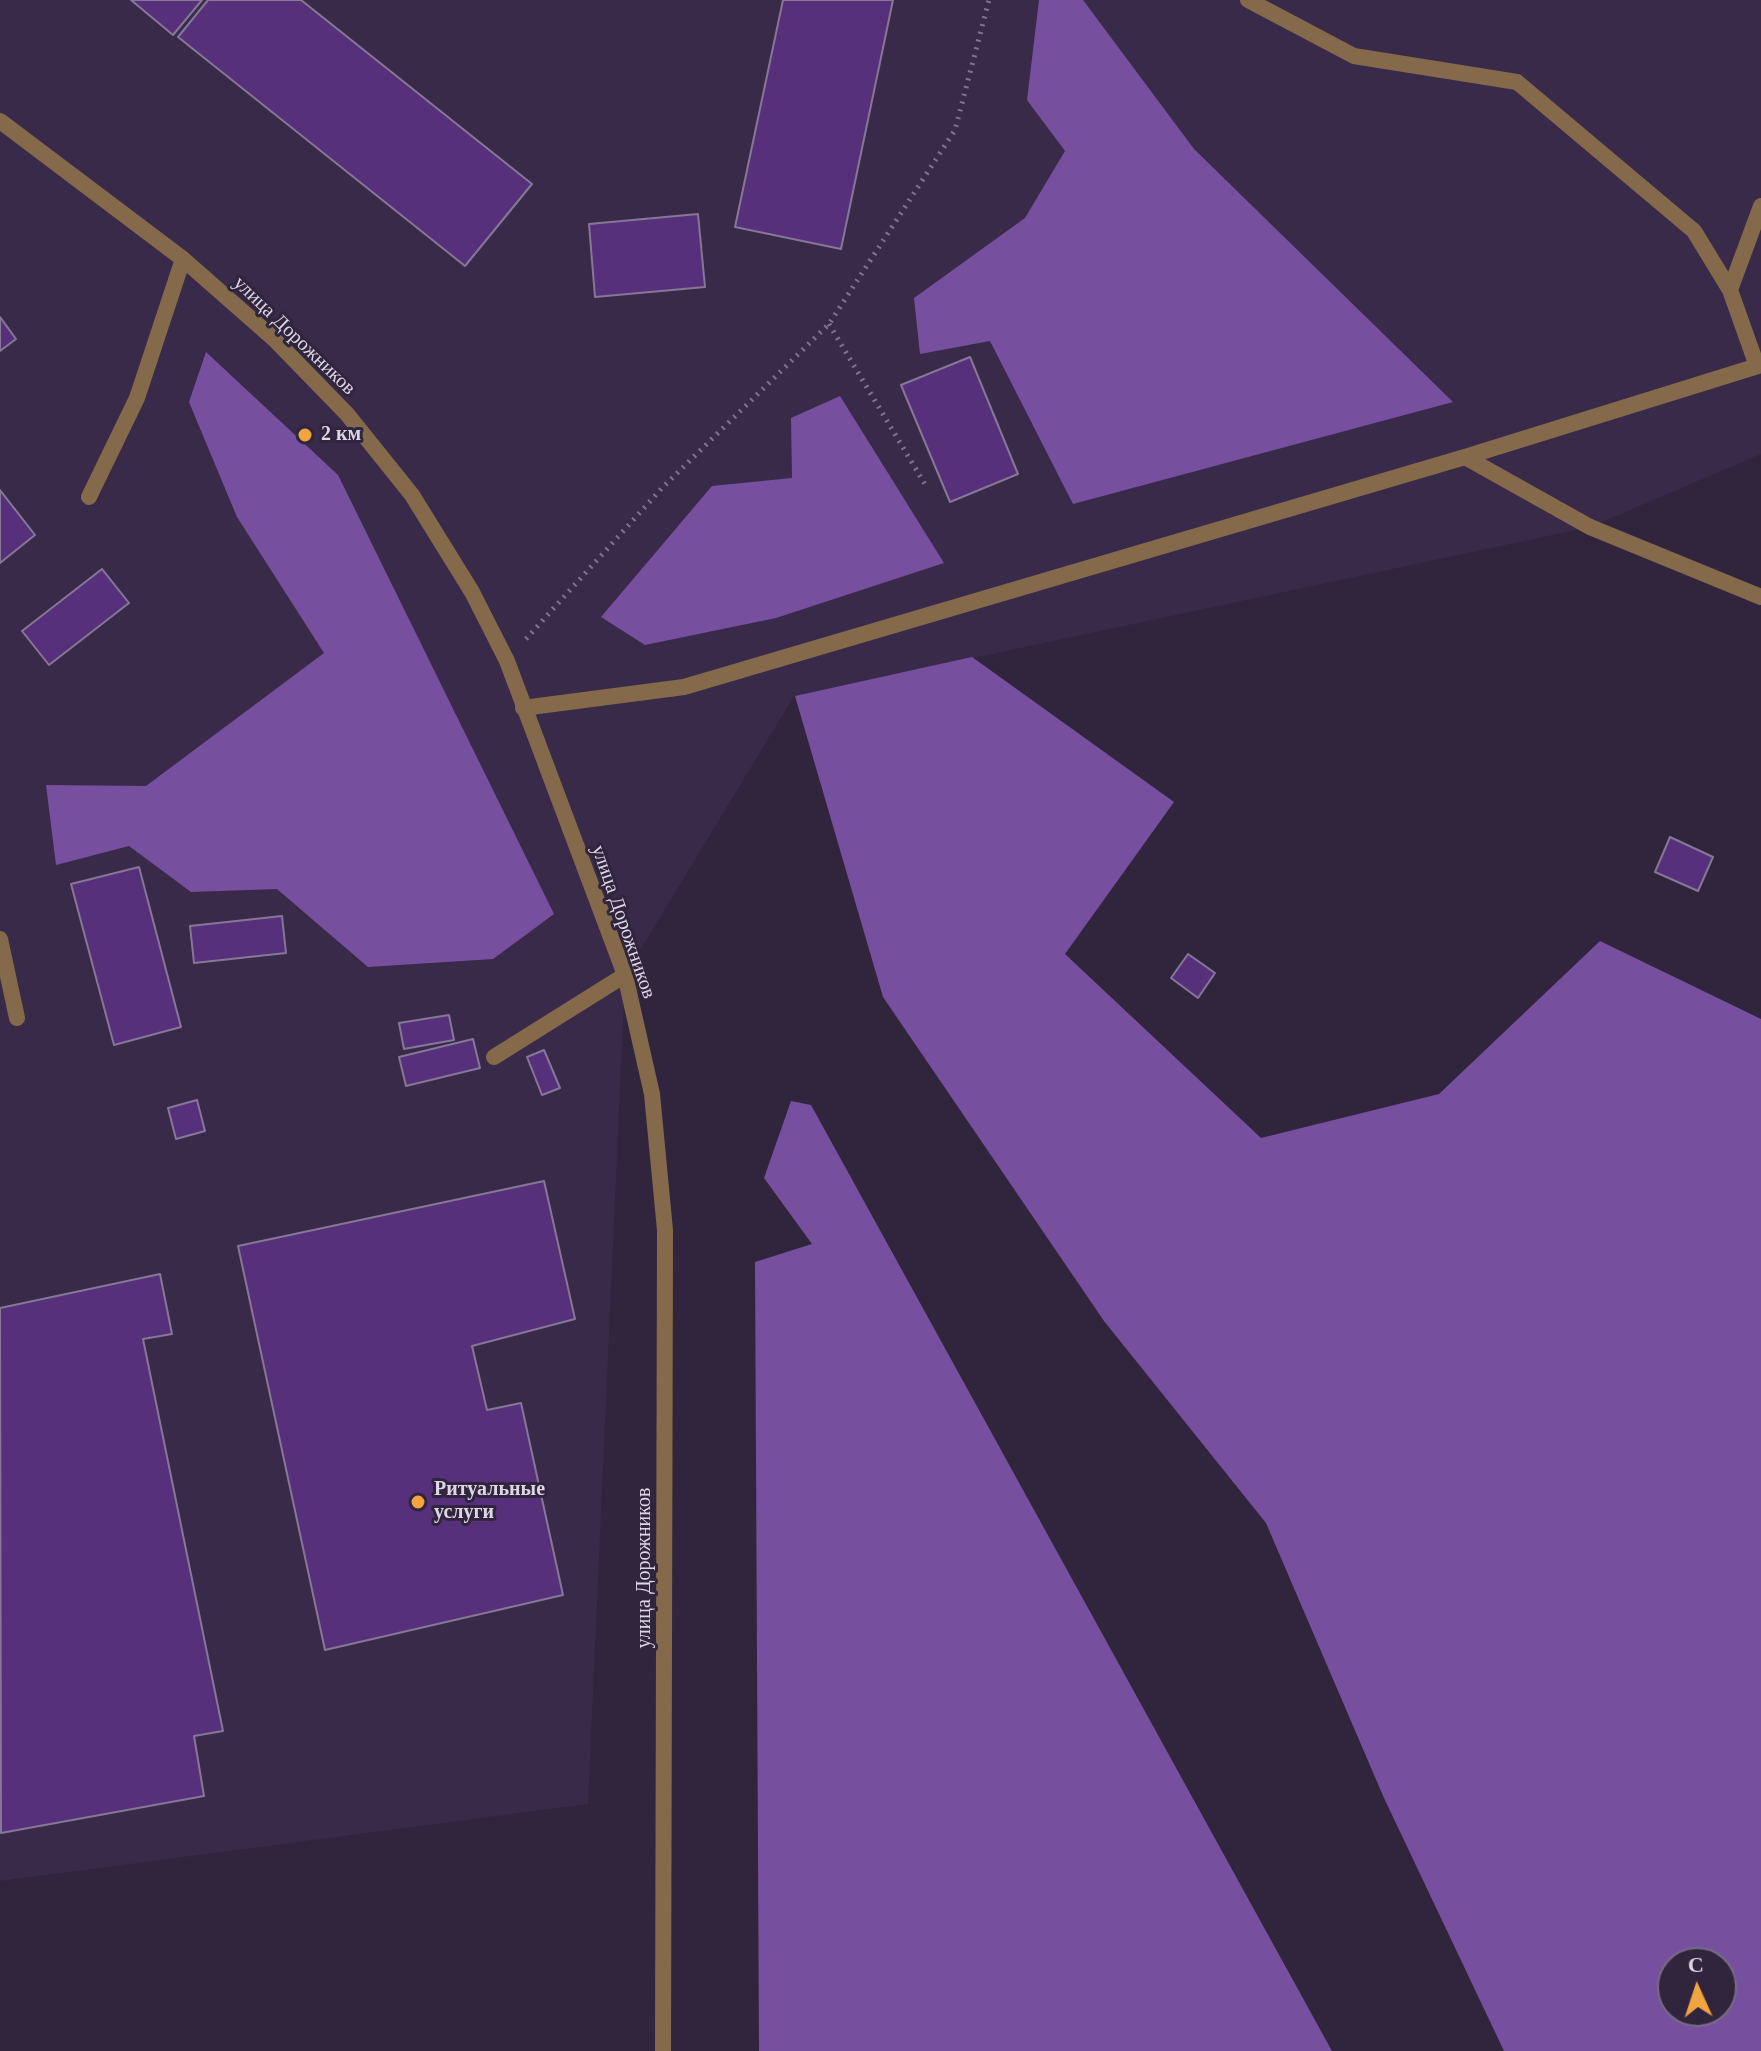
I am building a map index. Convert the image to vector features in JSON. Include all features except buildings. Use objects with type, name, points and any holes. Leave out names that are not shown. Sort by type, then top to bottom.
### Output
[{"type":"street","points":[[523,708],[684,687],[1465,457],[1759,366],[1730,290],[1694,231],[1517,82],[1354,56],[1248,0]]},
{"type":"street","name":"улица Дорожников","points":[[0,121],[183,259],[274,339],[347,414],[402,483],[472,592],[507,661],[625,975],[652,1094],[665,1230],[663,2051]]},
{"type":"street","points":[[1730,290],[1761,206]]},
{"type":"street","points":[[89,497],[137,398],[183,259]]},
{"type":"street","points":[[1465,457],[1590,527],[1761,597]]},
{"type":"street","points":[[0,939],[17,1018]]},
{"type":"street","points":[[494,1057],[625,975]]},
{"type":"path","points":[[507,661],[662,488],[829,324],[955,130],[989,0]]},
{"type":"path","points":[[829,324],[926,486]]},
{"type":"shaded area","points":[[0,0],[1761,0],[1761,454],[1590,527],[794,696],[625,975],[588,1804],[0,1881]]},
{"type":"shaded area","points":[[1039,0],[1083,0],[1194,149],[1453,402],[1073,504],[990,341],[920,354],[914,298],[1025,218],[1065,151],[1027,100]]},
{"type":"shaded area","points":[[206,352],[338,475],[554,914],[493,959],[368,967],[277,889],[191,892],[129,846],[56,865],[46,785],[146,786],[324,653],[237,517],[189,402]]},
{"type":"shaded area","points":[[840,396],[944,563],[776,618],[645,645],[601,617],[712,486],[792,478],[791,418]]},
{"type":"shaded area","points":[[972,657],[1174,802],[1065,954],[1261,1138],[1439,1094],[1600,941],[1761,1019],[1761,2051],[1504,2051],[1384,1798],[1266,1523],[1104,1321],[883,997],[795,696]]},
{"type":"shaded area","points":[[791,1101],[811,1105],[1332,2051],[759,2051],[755,1262],[812,1244],[764,1178]]},
{"type":"place","name":"2 км","points":[[305,435]]},
{"type":"place","name":"Ритуальные услуги","points":[[418,1502]]}]
